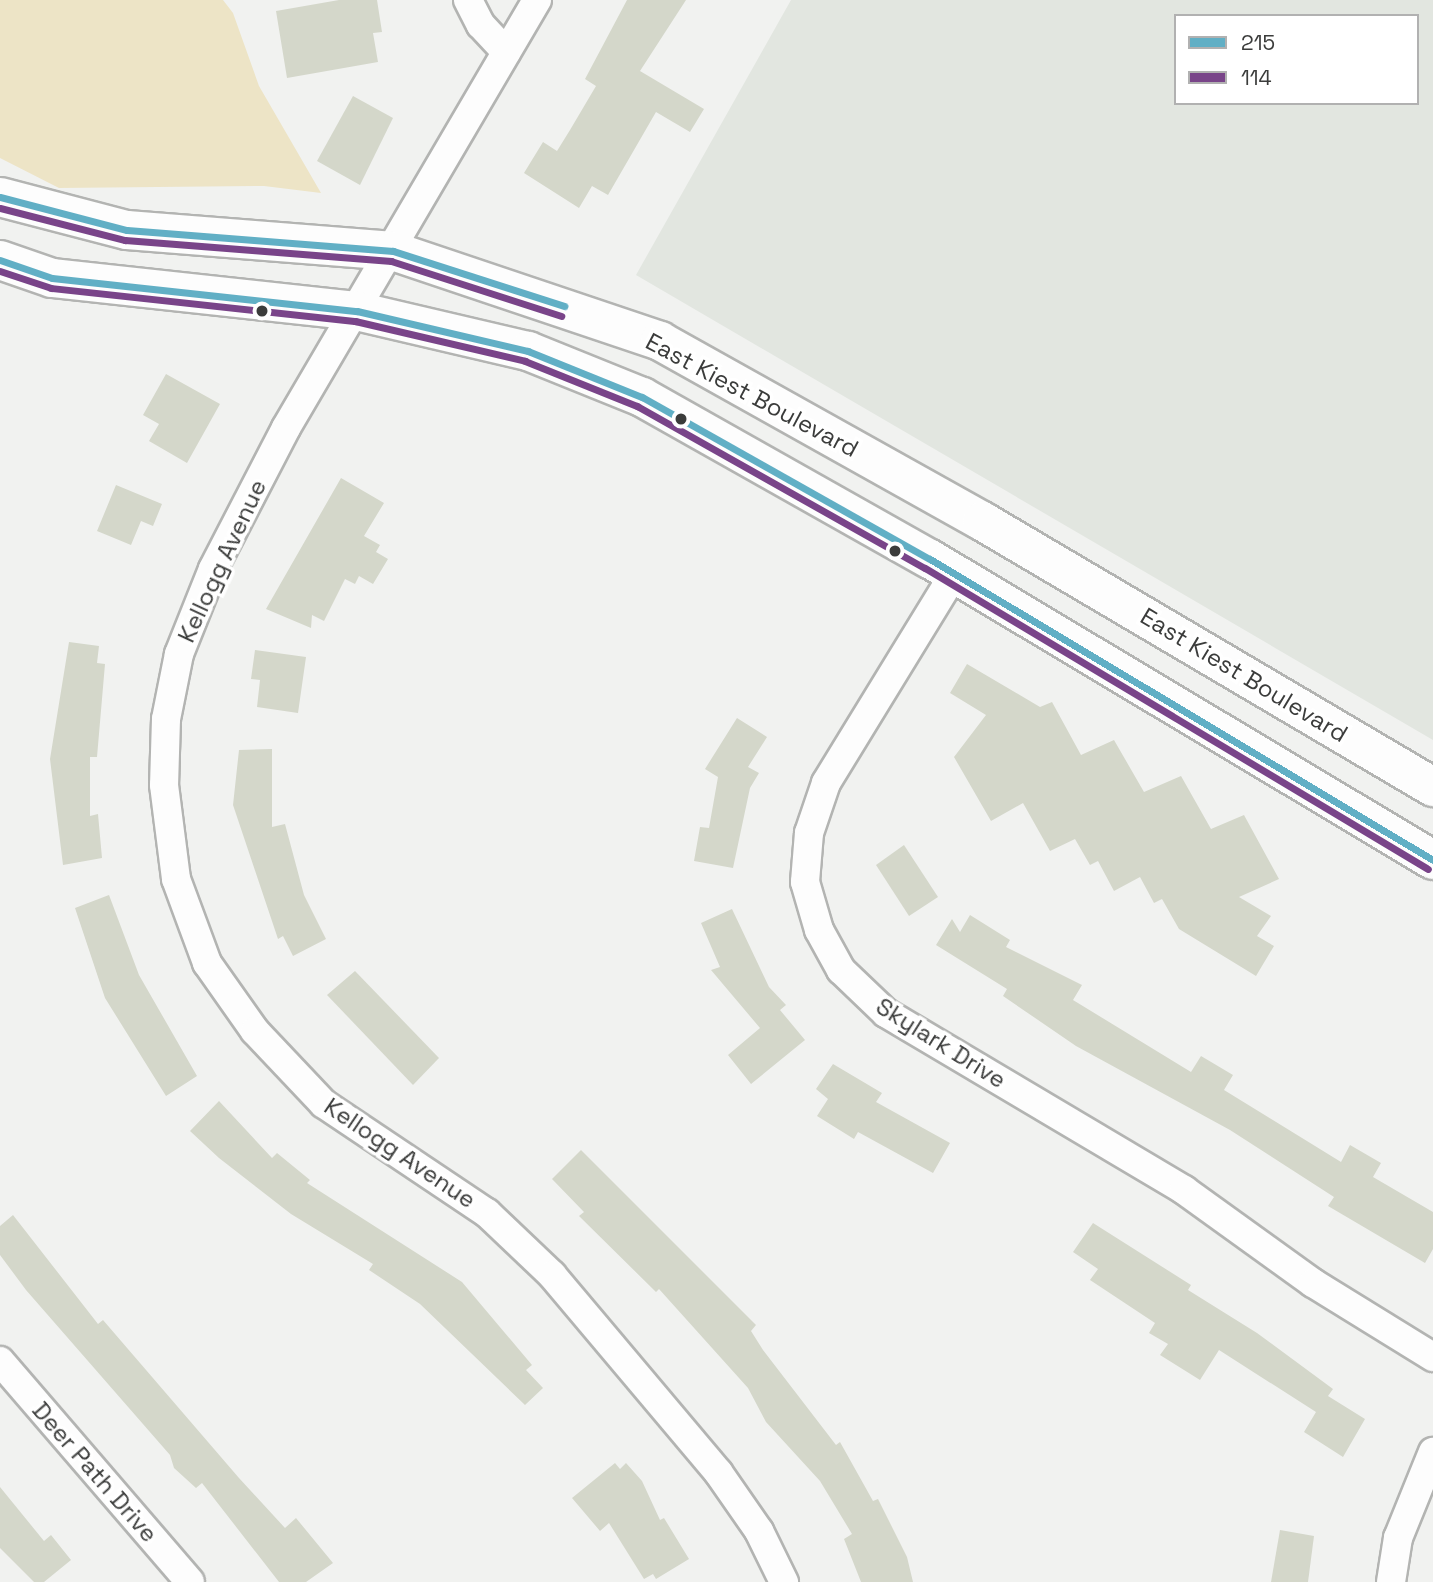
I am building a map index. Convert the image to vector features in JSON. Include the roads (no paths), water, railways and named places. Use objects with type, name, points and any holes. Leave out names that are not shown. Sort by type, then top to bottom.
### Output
[{"type":"main road","name":"East Kiest Boulevard","points":[[0,197],[127,229],[393,251],[660,341],[982,521],[1433,787]]},
{"type":"main road","points":[[0,260],[52,278],[357,311],[528,351],[642,397],[954,574],[1433,860]]},
{"type":"main road","name":"Skylark Drive","points":[[954,574],[982,521]]},
{"type":"street","points":[[468,0],[481,25],[506,52]]},
{"type":"street","name":"Kellogg Avenue","points":[[537,0],[393,251],[286,428],[213,569],[179,654],[166,719],[164,785],[176,879],[207,963],[256,1031],[324,1104],[487,1213],[551,1275],[718,1472],[759,1531],[784,1582]]},
{"type":"street","name":"Skylark Drive","points":[[954,574],[827,783],[809,833],[805,882],[819,930],[841,970],[886,1013],[1184,1190],[1313,1283],[1433,1357]]},
{"type":"street","name":"Deer Path Drive","points":[[0,1361],[190,1582]]},
{"type":"street","points":[[1391,1582],[1398,1538],[1433,1452]]}]
